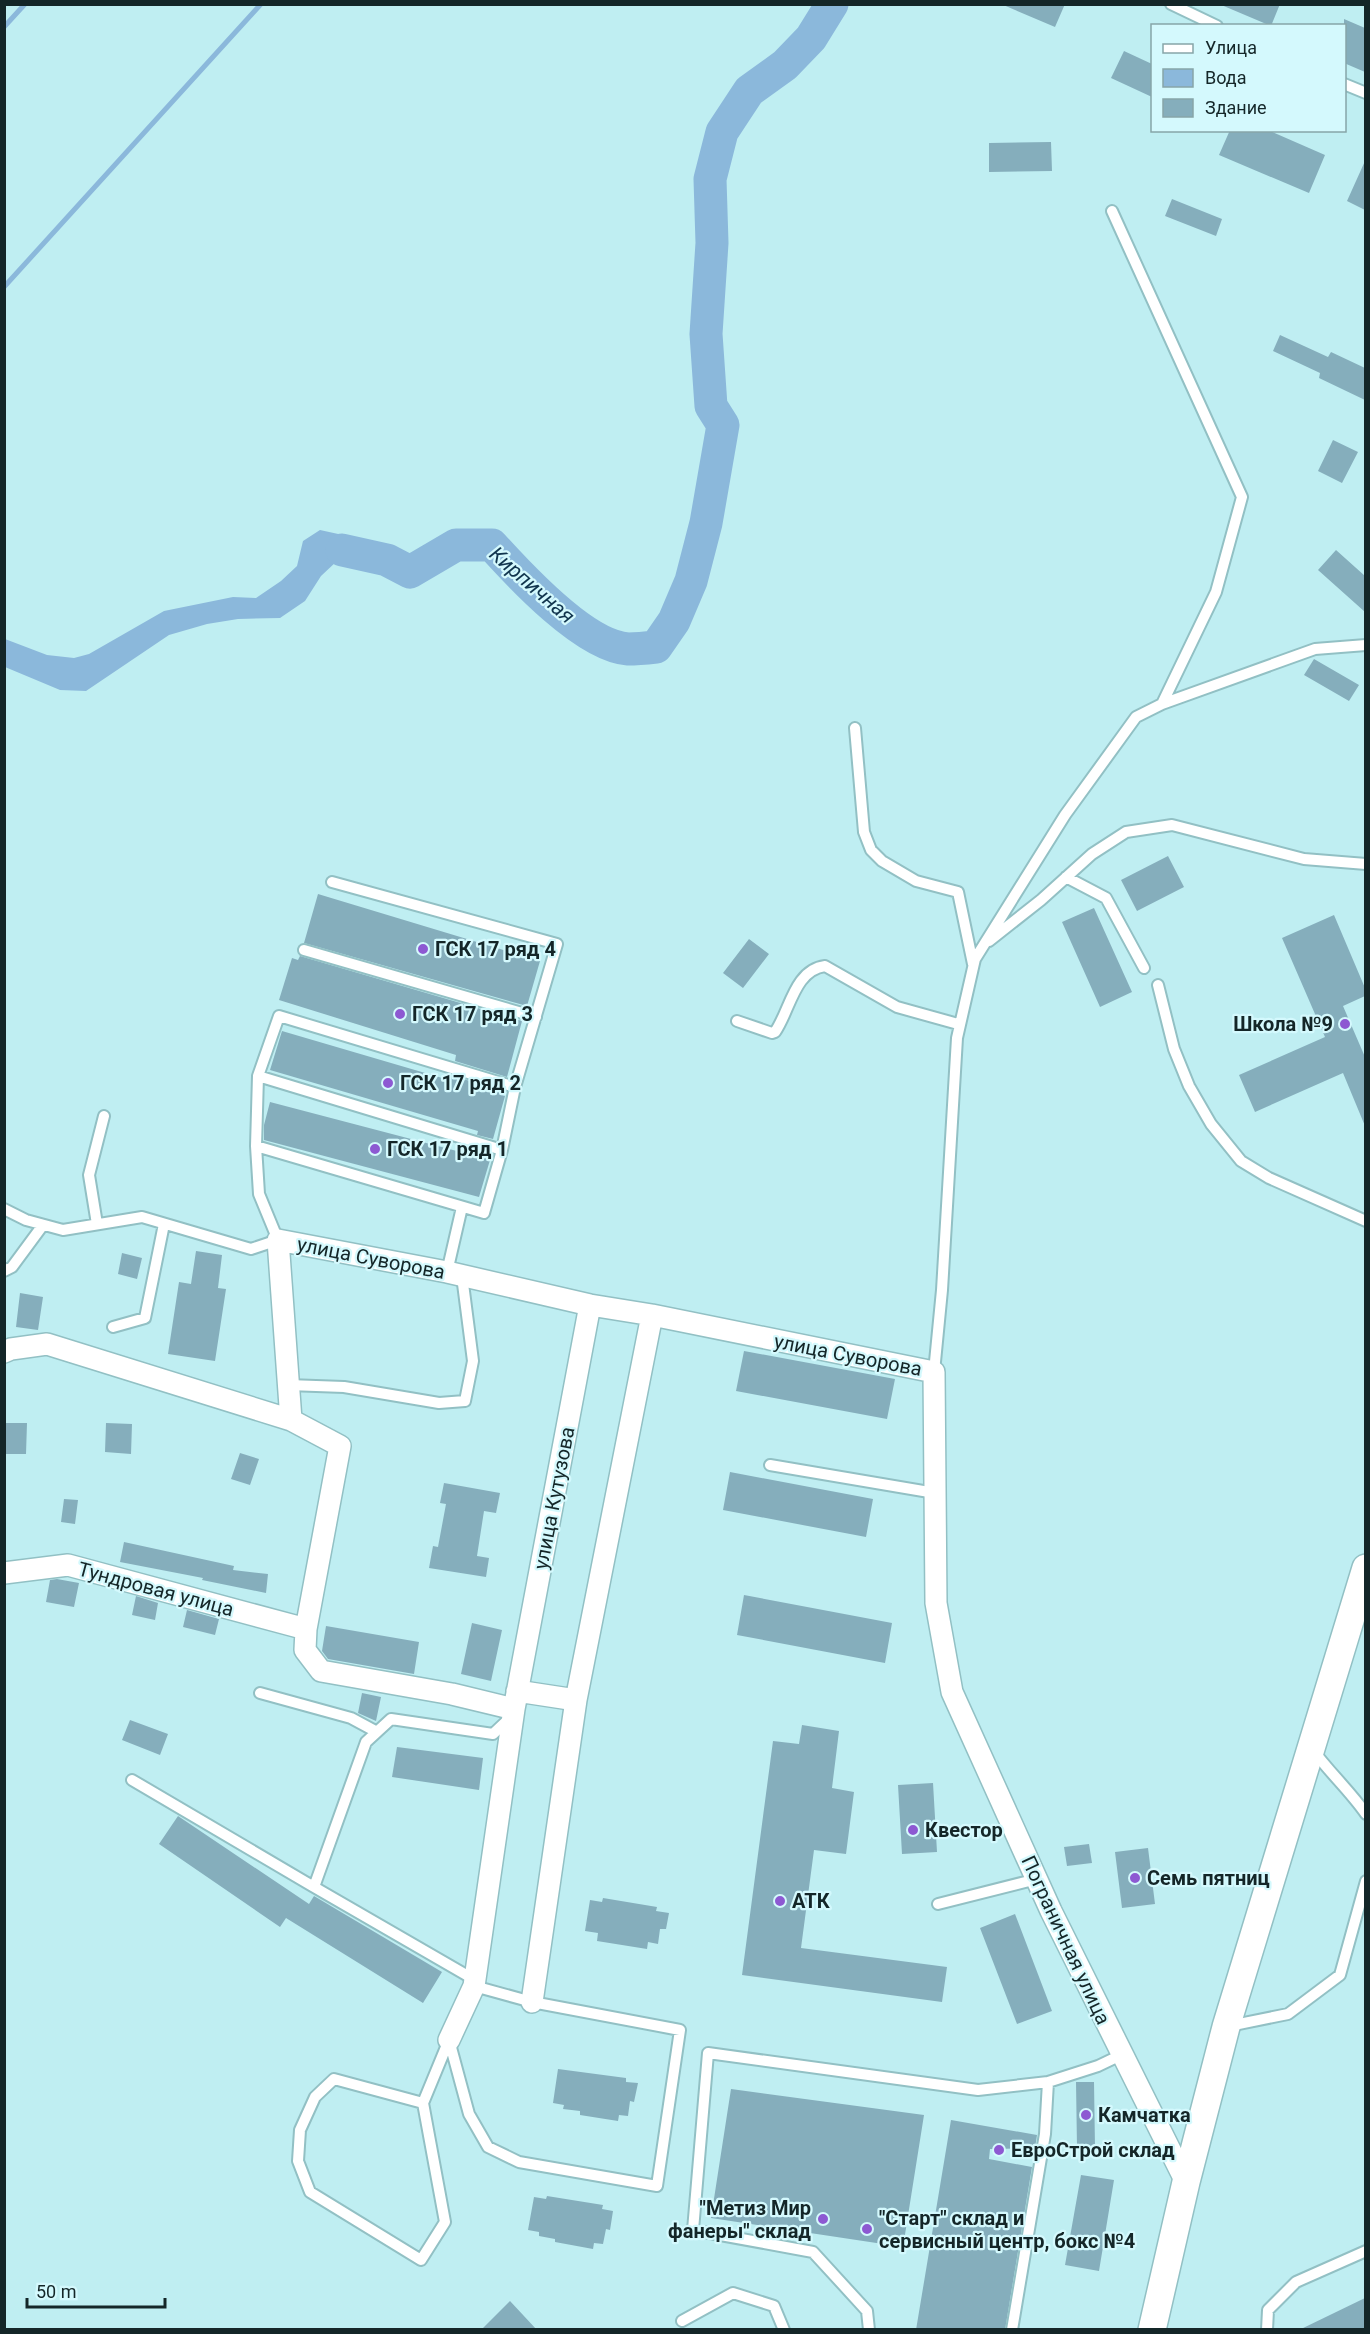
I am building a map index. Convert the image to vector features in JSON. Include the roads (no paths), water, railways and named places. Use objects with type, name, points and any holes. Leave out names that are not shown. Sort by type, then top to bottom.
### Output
[{"type":"street","name":"улица Суворова","points":[[291,1420],[278,1240],[454,1274],[590,1305],[652,1315],[934,1372]]},
{"type":"street","name":"улица Кутузова","points":[[449,2040],[475,1983],[515,1705],[590,1305]]},
{"type":"street","points":[[532,2002],[576,1700],[652,1315]]},
{"type":"street","points":[[4,1352],[47,1344],[291,1420],[340,1446],[306,1629],[306,1650],[321,1671],[515,1705],[576,1700]]},
{"type":"street","name":"Пограничная улица","points":[[934,1372],[936,1604],[952,1692],[1037,1880],[1121,2055],[1186,2182]]},
{"type":"street","name":"Тундровая улица","points":[[4,1573],[69,1565],[306,1629]]},
{"type":"street","points":[[1152,2330],[1186,2182],[1226,2026],[1365,1568]]},
{"type":"lane","points":[[1171,4],[1213,24]]},
{"type":"lane","points":[[1346,85],[1365,93]]},
{"type":"lane","points":[[1112,211],[1242,497],[1216,592],[1162,704]]},
{"type":"lane","points":[[934,1372],[958,1024],[973,965],[983,946],[1065,815],[1136,717],[1162,704],[1315,649],[1365,645]]},
{"type":"lane","points":[[855,729],[864,832],[871,850],[882,861],[916,881],[958,892],[973,965]]},
{"type":"lane","points":[[983,946],[1092,854],[1126,832],[1172,825],[1304,859],[1365,864]]},
{"type":"lane","points":[[1066,877],[1106,897],[1144,968]]},
{"type":"lane","points":[[255,1146],[484,1213],[502,1150],[515,1087],[557,944],[332,882]]},
{"type":"lane","points":[[304,950],[536,1017]]},
{"type":"lane","points":[[737,1021],[775,1032],[791,998],[804,978],[814,969],[825,966],[897,1007],[958,1024]]},
{"type":"lane","points":[[1158,985],[1174,1048],[1189,1086],[1211,1124],[1234,1154],[1241,1161],[1269,1178],[1365,1221]]},
{"type":"lane","points":[[4,1209],[26,1220],[63,1230],[142,1217],[252,1249],[278,1240],[259,1194],[255,1146],[258,1076],[279,1016],[515,1087]]},
{"type":"lane","points":[[258,1076],[502,1150]]},
{"type":"lane","points":[[97,1224],[89,1175],[104,1116]]},
{"type":"lane","points":[[288,1385],[344,1387],[439,1403],[465,1401],[473,1361],[454,1274],[462,1207]]},
{"type":"lane","points":[[4,1271],[12,1267],[43,1224]]},
{"type":"lane","points":[[113,1327],[145,1318],[164,1224]]},
{"type":"lane","points":[[770,1465],[935,1493]]},
{"type":"lane","points":[[260,1693],[351,1718],[377,1732]]},
{"type":"lane","points":[[314,1887],[366,1742],[391,1719],[493,1734],[515,1705]]},
{"type":"lane","points":[[1312,1748],[1328,1771],[1352,1794],[1365,1814]]},
{"type":"lane","points":[[132,1780],[475,1983],[532,2002],[680,2030],[657,2186],[519,2162],[488,2147],[469,2114],[449,2040]]},
{"type":"lane","points":[[938,1904],[1037,1880]]},
{"type":"lane","points":[[1226,2026],[1288,2013],[1340,1976],[1365,1881]]},
{"type":"lane","points":[[423,2103],[334,2079],[315,2097],[300,2130],[298,2161],[310,2192],[421,2260],[445,2222],[423,2103],[449,2040]]},
{"type":"lane","points":[[869,2330],[867,2311],[813,2252],[693,2230],[708,2053],[978,2090],[1048,2082],[1098,2066],[1121,2055]]},
{"type":"lane","points":[[1012,2330],[1045,2134],[1048,2082]]},
{"type":"lane","points":[[1267,2330],[1268,2310],[1296,2282],[1365,2251]]},
{"type":"lane","points":[[682,2320],[733,2293],[774,2306],[784,2330]]},
{"type":"water","points":[[320,530],[361,539],[387,560],[367,563],[337,561],[321,576],[305,601],[280,618],[238,619],[207,624],[169,635],[86,691],[60,690],[5,667],[5,639],[47,655],[74,658],[89,654],[164,611],[233,597],[256,598],[281,581],[297,566],[303,541]]},
{"type":"waterway","points":[[4,27],[25,4]]},
{"type":"waterway","points":[[4,287],[261,4]]},
{"type":"waterway","name":"Кирпичная","points":[[342,550],[387,560],[410,572],[456,545],[492,545],[536,591],[573,623],[593,636],[611,645],[628,649],[656,647],[674,621],[691,581],[706,523],[723,425],[711,406],[706,334],[712,243],[710,179],[722,132],[749,91],[785,65],[811,38],[832,4]]},
{"type":"place","name":"ГСК 17 ряд 4","points":[[423,949]]},
{"type":"place","name":"ГСК 17 ряд 3","points":[[400,1014]]},
{"type":"place","name":"Школа №9","points":[[1345,1024]]},
{"type":"place","name":"ГСК 17 ряд 2","points":[[388,1083]]},
{"type":"place","name":"ГСК 17 ряд 1","points":[[375,1149]]},
{"type":"place","name":"Квестор","points":[[913,1830]]},
{"type":"place","name":"Семь пятниц","points":[[1135,1878]]},
{"type":"place","name":"АТК","points":[[780,1901]]},
{"type":"place","name":"Камчатка","points":[[1086,2115]]},
{"type":"place","name":"ЕвроСтрой склад","points":[[999,2150]]},
{"type":"place","name":"\"Метиз Мир фанеры\" склад","points":[[823,2219]]},
{"type":"place","name":"\"Старт\" склад и сервисный центр, бокс №4","points":[[867,2229]]}]
